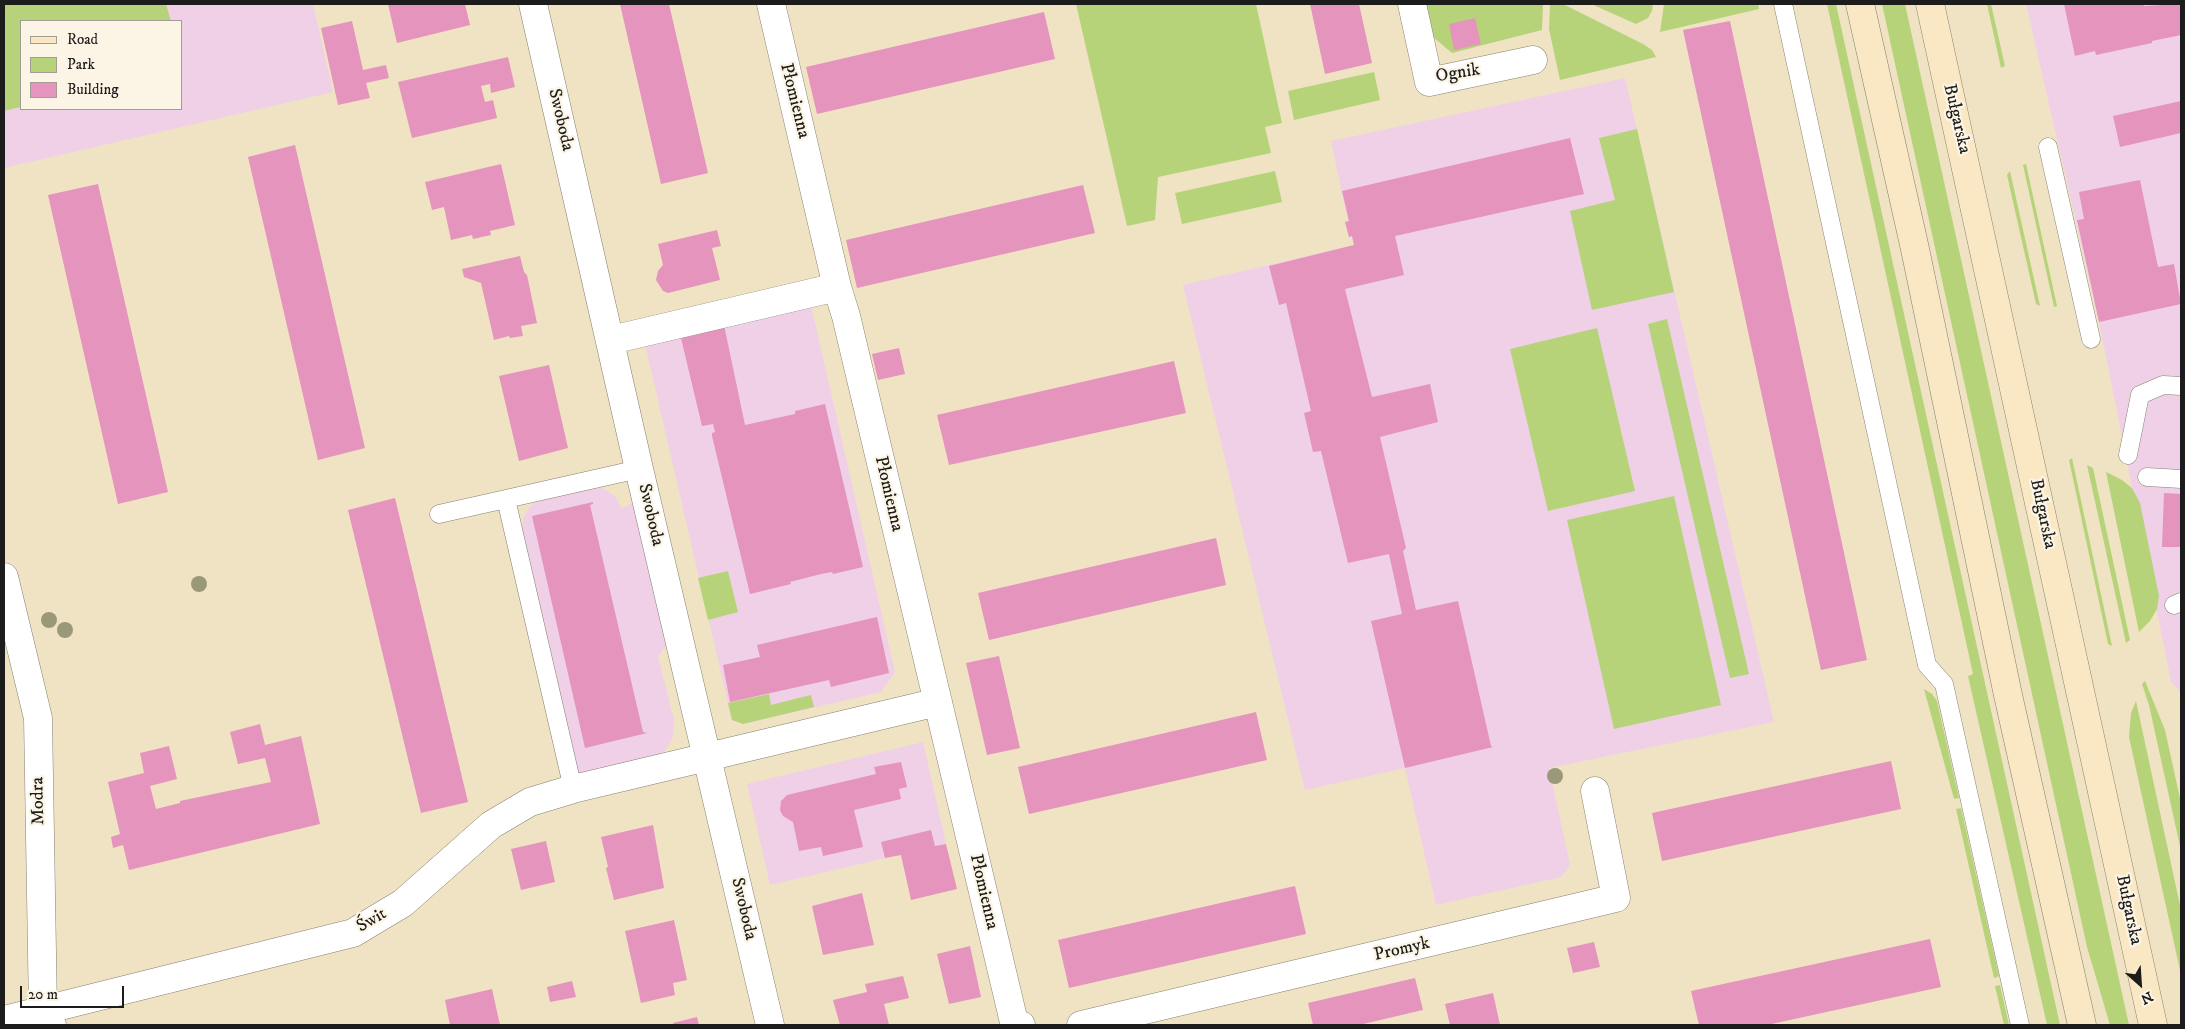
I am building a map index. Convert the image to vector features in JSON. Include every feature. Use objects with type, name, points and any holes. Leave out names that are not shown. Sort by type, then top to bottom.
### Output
[{"type":"street","name":"Swoboda","points":[[534,4],[639,469],[770,1025]]},
{"type":"street","name":"Płomienna","points":[[770,4],[837,287],[1018,1024]]},
{"type":"street","name":"Ognik","points":[[1412,4],[1430,82],[1533,60]]},
{"type":"street","points":[[1860,4],[1915,250],[2008,695],[2082,1025]]},
{"type":"street","name":"Bułgarska","points":[[1930,4],[2153,1025]]},
{"type":"street","points":[[611,340],[837,287]]},
{"type":"street","name":"Modra","points":[[4,577],[38,718],[48,1018]]},
{"type":"street","points":[[707,757],[938,702]]},
{"type":"street","name":"Świt","points":[[4,1020],[48,1018],[353,933],[403,904],[490,825],[530,802],[573,789],[707,757]]},
{"type":"street","name":"Promyk","points":[[1081,1025],[1616,898],[1595,791]]},
{"type":"lane","points":[[1783,4],[1927,664],[1944,684],[2020,1025]]},
{"type":"lane","points":[[2048,147],[2091,339]]},
{"type":"lane","points":[[2128,455],[2140,395],[2163,385],[2181,386]]},
{"type":"lane","points":[[439,514],[639,469]]},
{"type":"lane","points":[[2147,477],[2181,479]]},
{"type":"lane","points":[[506,499],[573,789]]},
{"type":"shaded area","points":[[4,4],[313,4],[333,92],[4,168]]},
{"type":"shaded area","points":[[2026,4],[2181,4],[2181,693],[2171,682],[2099,322]]},
{"type":"shaded area","points":[[1625,78],[1774,722],[1549,768],[1570,865],[1561,877],[1436,905],[1405,768],[1305,790],[1183,285],[1354,245],[1352,237],[1349,237],[1345,222],[1348,221],[1331,141]]},
{"type":"shaded area","points":[[810,301],[895,672],[881,692],[743,724],[732,720],[644,340]]},
{"type":"shaded area","points":[[586,488],[602,488],[615,496],[622,509],[633,502],[667,645],[658,656],[674,720],[673,737],[665,751],[652,758],[578,775],[522,535],[523,518],[530,506],[544,498]]},
{"type":"shaded area","points":[[923,742],[946,844],[770,885],[747,784]]},
{"type":"green space","points":[[4,4],[166,4],[171,20],[20,20],[20,107],[4,111]]},
{"type":"green space","points":[[1076,4],[1256,4],[1282,123],[1265,127],[1271,153],[1158,177],[1155,220],[1127,226]]},
{"type":"green space","points":[[1422,4],[1543,4],[1542,30],[1452,53],[1433,37]]},
{"type":"green space","points":[[1550,4],[1563,4],[1643,44],[1652,50],[1656,57],[1560,80],[1549,29]]},
{"type":"green space","points":[[1591,4],[1653,4],[1648,18],[1636,24]]},
{"type":"green space","points":[[1664,4],[1758,4],[1759,9],[1660,32]]},
{"type":"green space","points":[[1827,4],[1836,4],[2060,1025],[2047,1025],[1968,676],[1973,674]]},
{"type":"green space","points":[[1882,4],[1905,4],[2129,1025],[2110,1025],[2087,947]]},
{"type":"green space","points":[[1987,4],[1991,4],[2005,66],[2001,68]]},
{"type":"green space","points":[[1374,72],[1380,100],[1294,120],[1288,91]]},
{"type":"green space","points":[[1637,129],[1674,292],[1592,310],[1570,211],[1615,200],[1599,138]]},
{"type":"green space","points":[[2026,164],[2057,306],[2054,307],[2023,165]]},
{"type":"green space","points":[[1275,171],[1282,202],[1182,224],[1175,193]]},
{"type":"green space","points":[[2010,171],[2040,306],[2036,304],[2007,175]]},
{"type":"green space","points":[[1667,319],[1749,674],[1730,678],[1648,324]]},
{"type":"green space","points":[[1597,328],[1635,491],[1548,511],[1510,349]]},
{"type":"green space","points":[[2072,458],[2112,646],[2108,644],[2069,460]]},
{"type":"green space","points":[[2087,465],[2093,468],[2130,640],[2126,643]]},
{"type":"green space","points":[[2106,472],[2122,480],[2132,488],[2140,503],[2159,596],[2157,609],[2150,621],[2139,632]]},
{"type":"green space","points":[[1674,496],[1721,705],[1614,729],[1567,520]]},
{"type":"green space","points":[[728,571],[738,612],[708,620],[698,578]]},
{"type":"green space","points":[[2145,681],[2165,730],[2181,803],[2181,851],[2149,705],[2142,684]]},
{"type":"green space","points":[[1924,689],[1932,694],[1937,701],[1959,798],[1954,799]]},
{"type":"green space","points":[[769,694],[771,705],[811,695],[814,707],[743,724],[732,720],[728,703]]},
{"type":"green space","points":[[2136,701],[2181,910],[2181,975],[2129,737],[2131,713]]},
{"type":"green space","points":[[1961,808],[1999,976],[1994,978],[1956,809]]},
{"type":"green space","points":[[2000,985],[2009,1025],[2004,1025],[1995,986]]},
{"type":"building","points":[[388,4],[465,4],[470,25],[397,43]]},
{"type":"building","points":[[620,4],[669,4],[708,173],[661,184]]},
{"type":"building","points":[[1310,4],[1359,4],[1372,63],[1325,74]]},
{"type":"building","points":[[2064,4],[2143,4],[2144,6],[2181,4],[2181,35],[2096,55],[2095,51],[2075,56]]},
{"type":"building","points":[[1044,12],[1055,59],[817,114],[806,67]]},
{"type":"building","points":[[1475,18],[1481,44],[1454,50],[1449,24]]},
{"type":"building","points":[[352,21],[363,70],[386,65],[389,78],[366,83],[370,98],[338,105],[321,28]]},
{"type":"building","points":[[1730,21],[1867,660],[1821,670],[1683,30]]},
{"type":"building","points":[[508,57],[515,87],[491,93],[490,84],[481,86],[485,102],[493,100],[497,118],[412,138],[398,82]]},
{"type":"building","points":[[2181,101],[2181,133],[2120,147],[2113,116]]},
{"type":"building","points":[[1570,138],[1584,194],[1395,236],[1404,275],[1345,289],[1372,397],[1430,384],[1438,422],[1380,437],[1406,548],[1403,551],[1416,610],[1458,601],[1491,746],[1493,747],[1405,768],[1371,621],[1402,614],[1389,554],[1348,563],[1321,451],[1313,452],[1304,413],[1311,411],[1286,303],[1279,305],[1269,266],[1354,245],[1352,236],[1349,237],[1345,222],[1349,221],[1342,191]]},
{"type":"building","points":[[295,145],[365,448],[318,460],[248,157]]},
{"type":"building","points":[[501,164],[515,225],[490,231],[491,235],[473,239],[472,235],[451,240],[444,207],[432,210],[425,182]]},
{"type":"building","points":[[2140,180],[2158,267],[2174,264],[2181,304],[2099,322],[2077,220],[2084,219],[2079,192]]},
{"type":"building","points":[[98,184],[168,492],[118,504],[48,195]]},
{"type":"building","points":[[1083,185],[1095,233],[857,288],[846,240]]},
{"type":"building","points":[[717,230],[721,246],[712,248],[720,280],[668,293],[663,291],[656,280],[658,271],[663,265],[658,244]]},
{"type":"building","points":[[520,256],[524,272],[527,275],[537,323],[521,326],[523,336],[510,338],[509,336],[494,340],[481,283],[464,277],[462,269]]},
{"type":"building","points":[[724,325],[745,425],[795,414],[795,411],[825,404],[863,567],[833,574],[832,572],[821,574],[750,594],[712,436],[712,433],[715,432],[713,424],[702,426],[680,334]]},
{"type":"building","points":[[899,348],[905,374],[878,380],[872,354]]},
{"type":"building","points":[[1174,361],[1186,413],[949,465],[937,415]]},
{"type":"building","points":[[549,365],[568,448],[519,461],[499,376]]},
{"type":"building","points":[[2164,493],[2181,494],[2181,547],[2162,547]]},
{"type":"building","points":[[395,498],[468,802],[421,813],[348,510]]},
{"type":"building","points":[[593,502],[590,505],[643,732],[647,733],[585,748],[532,516]]},
{"type":"building","points":[[1216,538],[1226,585],[989,640],[978,593]]},
{"type":"building","points":[[877,617],[889,673],[831,687],[829,680],[730,702],[723,665],[760,657],[757,645]]},
{"type":"building","points":[[999,656],[1020,748],[987,755],[966,663]]},
{"type":"building","points":[[1256,712],[1267,760],[1029,814],[1018,767]]},
{"type":"building","points":[[260,724],[265,745],[301,736],[320,824],[129,870],[123,845],[113,848],[111,837],[120,834],[108,782],[144,773],[140,753],[169,746],[177,779],[150,786],[156,809],[180,803],[180,801],[271,782],[265,758],[238,764],[230,732]]},
{"type":"building","points":[[1891,761],[1901,809],[1662,861],[1652,813]]},
{"type":"building","points":[[901,762],[907,787],[899,789],[901,799],[854,810],[863,847],[823,856],[821,847],[799,851],[793,822],[783,816],[780,810],[781,801],[787,795],[876,774],[874,767]]},
{"type":"building","points":[[653,825],[664,888],[614,900],[601,837]]},
{"type":"building","points":[[931,830],[935,846],[946,844],[957,889],[911,900],[901,855],[885,858],[881,842]]},
{"type":"building","points":[[546,841],[555,882],[521,890],[511,849]]},
{"type":"building","points":[[1295,886],[1306,934],[1069,988],[1058,940]]},
{"type":"building","points":[[862,893],[874,945],[823,955],[812,906]]},
{"type":"building","points":[[674,920],[687,980],[673,983],[675,995],[641,1003],[625,931]]},
{"type":"building","points":[[1930,939],[1941,987],[1767,1025],[1699,1025],[1691,991]]},
{"type":"building","points":[[1594,942],[1600,967],[1573,973],[1567,948]]},
{"type":"building","points":[[970,946],[981,997],[949,1004],[937,954]]},
{"type":"building","points":[[903,976],[909,998],[884,1004],[889,1025],[840,1025],[833,1000],[867,992],[865,984]]},
{"type":"building","points":[[1415,978],[1423,1010],[1359,1025],[1313,1025],[1308,1003]]},
{"type":"building","points":[[572,981],[576,997],[550,1002],[547,987]]},
{"type":"building","points":[[492,989],[500,1025],[450,1025],[445,1000]]},
{"type":"building","points":[[1493,993],[1500,1025],[1450,1025],[1445,1004]]},
{"type":"building","points":[[697,1017],[699,1025],[674,1025],[673,1023]]}]
